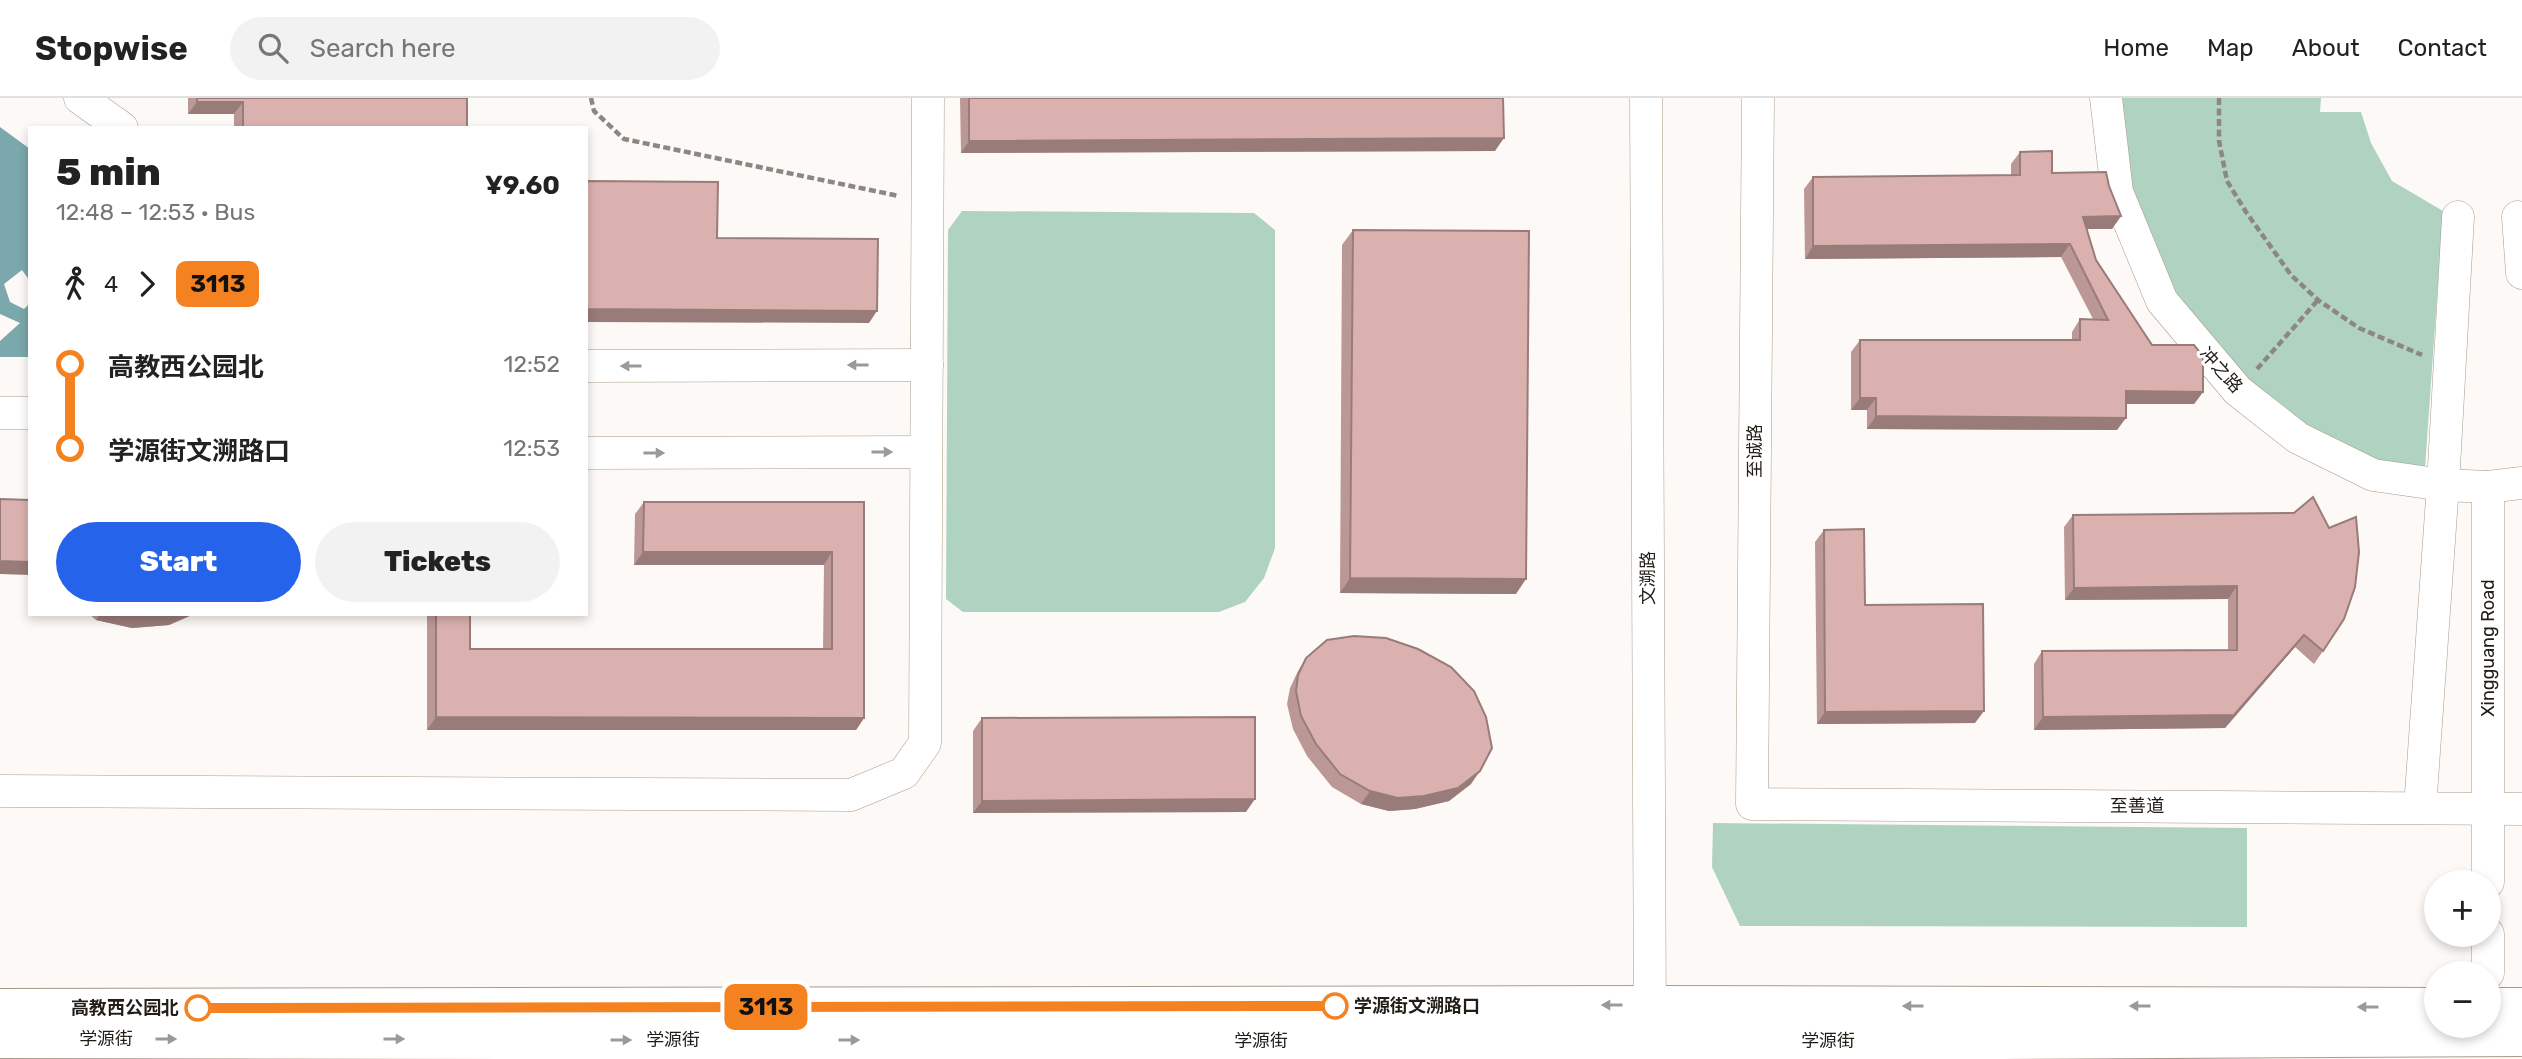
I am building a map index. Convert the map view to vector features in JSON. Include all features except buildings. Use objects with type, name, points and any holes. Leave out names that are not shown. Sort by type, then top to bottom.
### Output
[{"type":"main road","name":"学源街","points":[[0,1008],[1650,1035],[2424,1007]]},
{"type":"main road","name":"学源街","points":[[2501,1018],[2522,1007]]},
{"type":"main road","name":"学源街","points":[[0,1039],[2424,1032]]},
{"type":"main road","name":"学源街","points":[[2501,1035],[2522,1037]]},
{"type":"street","points":[[80,98],[119,126]]},
{"type":"street","points":[[0,791],[851,794],[904,774],[925,743],[928,98]]},
{"type":"street","name":"文溯路","points":[[1646,98],[1650,1035]]},
{"type":"street","name":"至诚路","points":[[1752,804],[1758,98]]},
{"type":"street","name":"冲之路","points":[[2106,98],[2117,191],[2162,301],[2238,391],[2298,438],[2373,475],[2443,485],[2488,487],[2522,483]]},
{"type":"street","points":[[2420,808],[2443,485],[2458,218]]},
{"type":"street","points":[[2518,218],[2522,273]]},
{"type":"street","points":[[588,366],[927,365]]},
{"type":"street","points":[[0,413],[28,413]]},
{"type":"street","points":[[588,453],[926,452]]},
{"type":"street","name":"Xingguang Road","points":[[2488,487],[2488,870]]},
{"type":"street","name":"至善道","points":[[1752,804],[2522,809]]},
{"type":"path","points":[[592,98],[594,111],[624,139],[927,202]]},
{"type":"path","points":[[2219,98],[2219,141],[2227,181],[2291,275],[2318,300],[2359,328],[2450,365]]},
{"type":"path","points":[[2238,391],[2318,300]]},
{"type":"green space","points":[[2106,98],[2321,98],[2320,112],[2361,112],[2371,143],[2392,181],[2443,211],[2424,483],[2298,438],[2162,301]]},
{"type":"green space","points":[[962,211],[1254,213],[1275,230],[1275,548],[1264,578],[1245,602],[1219,612],[963,612],[946,599],[948,230]]},
{"type":"green space","points":[[1713,823],[2247,828],[2247,927],[1740,926],[1712,867]]},
{"type":"water","points":[[0,127],[28,148],[28,278],[22,270],[4,284],[10,302],[24,309],[28,305],[28,357],[0,357],[0,341],[20,323],[0,314]]},
{"type":"bus line","name":"3113","points":[[198,1008],[1335,1006]]},
{"type":"place","name":"学源街文溯路口","points":[[1335,1006]]},
{"type":"place","name":"高教西公园北","points":[[198,1008]]}]
